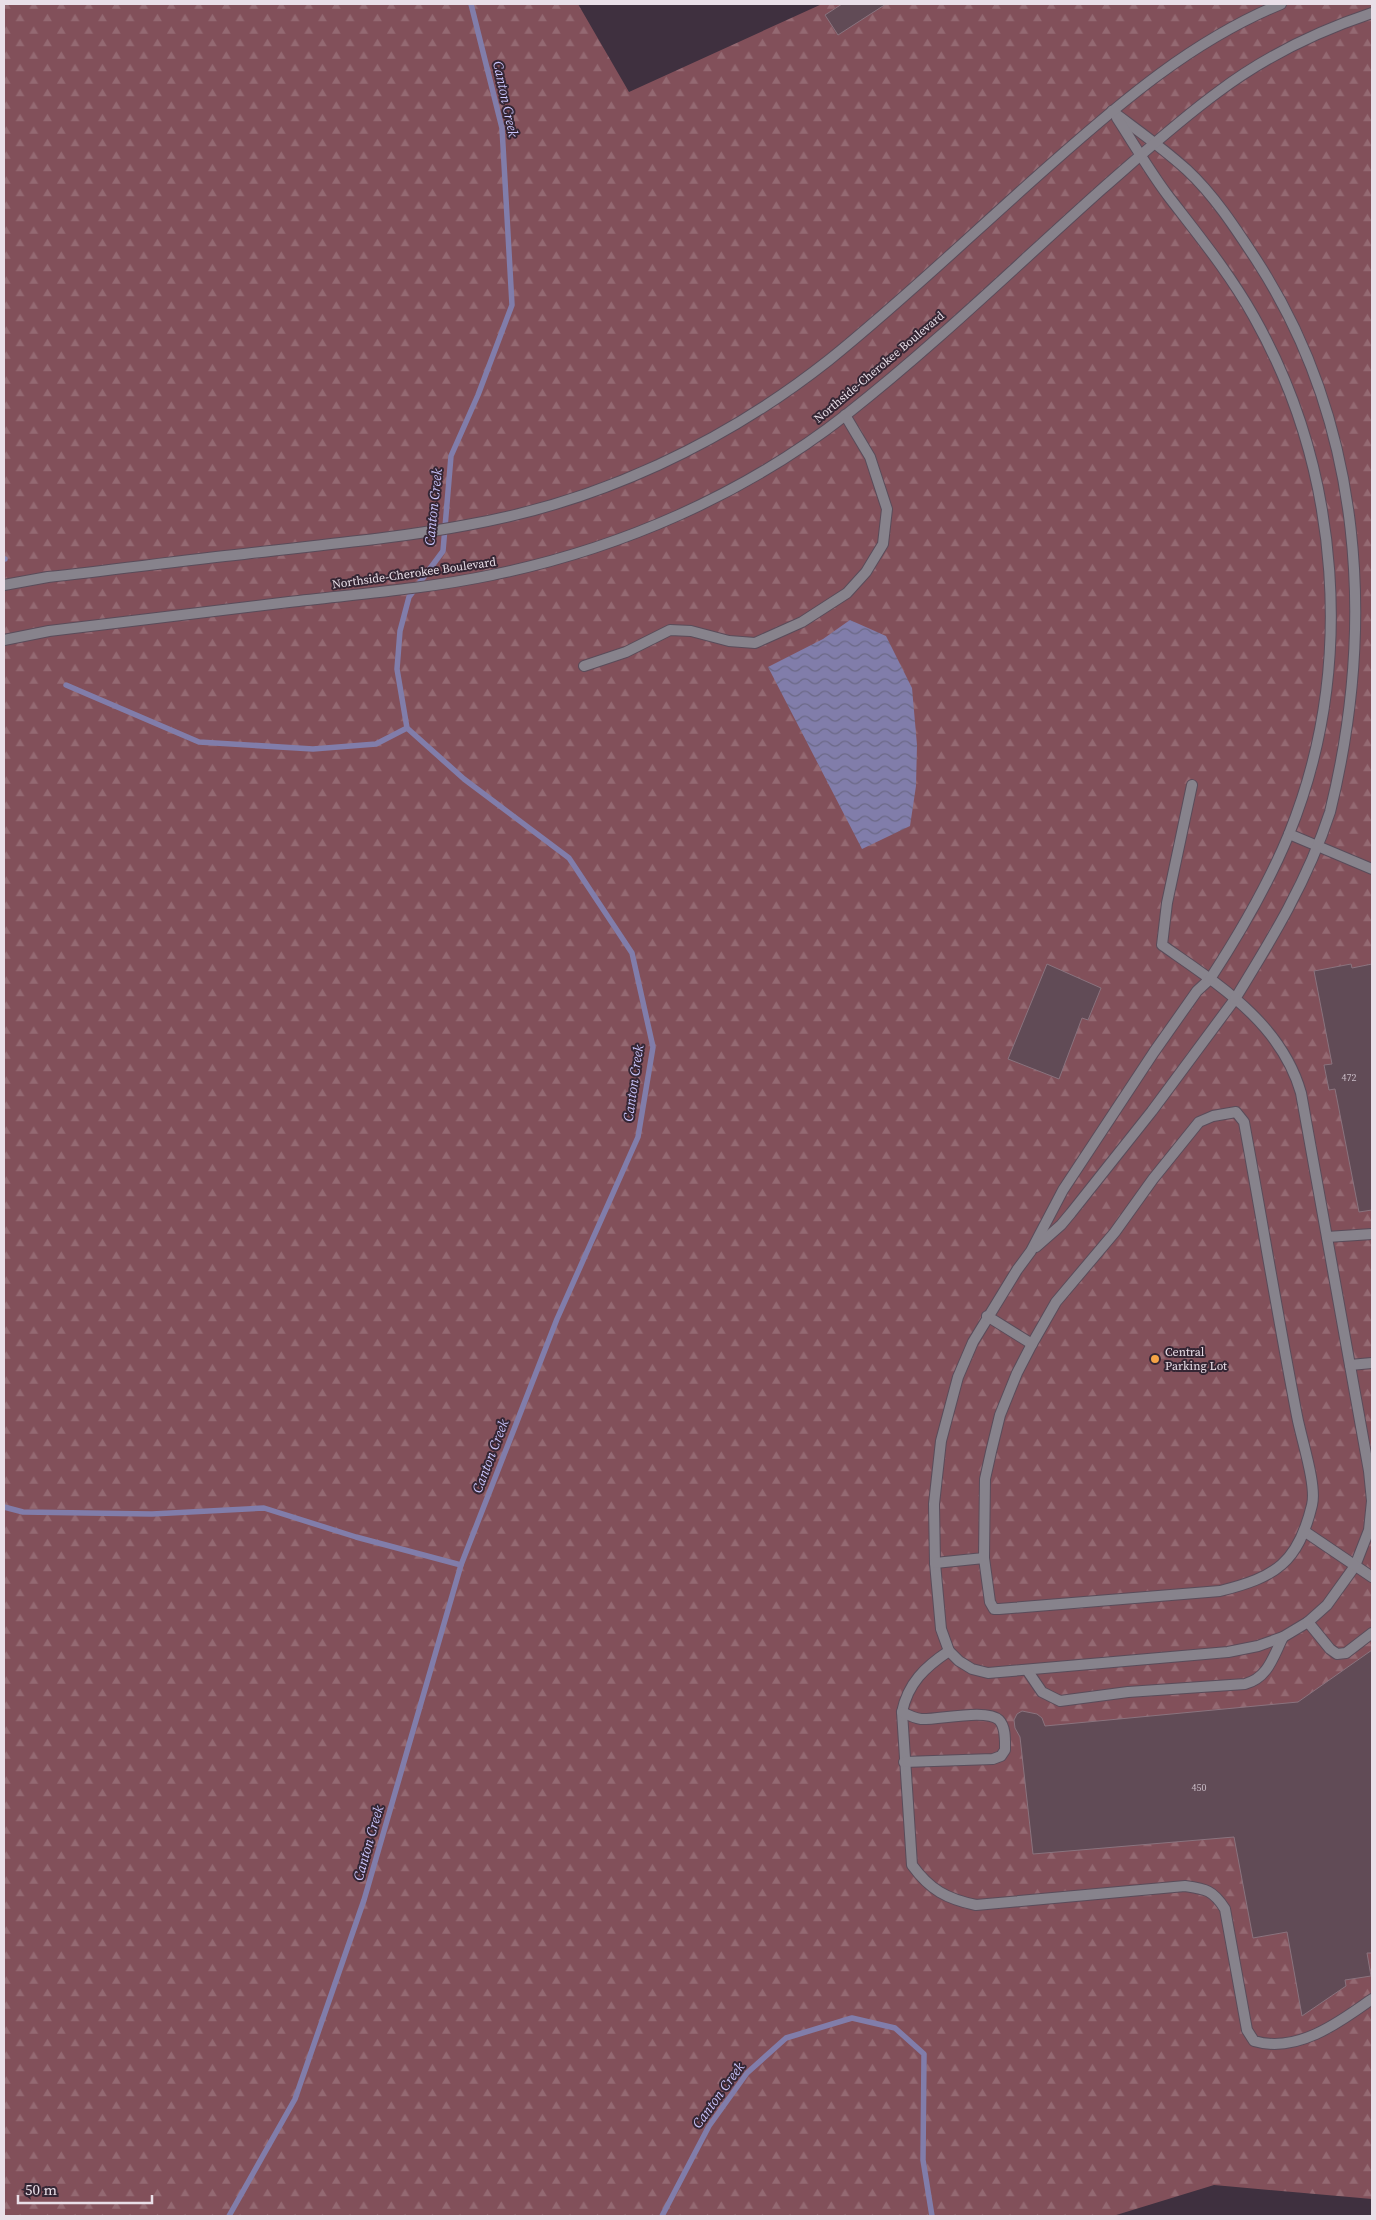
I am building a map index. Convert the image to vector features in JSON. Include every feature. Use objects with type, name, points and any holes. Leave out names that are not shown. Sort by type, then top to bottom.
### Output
[{"type":"street","points":[[4,585],[240,554],[349,542],[469,525],[561,502],[661,464],[728,428],[797,384],[860,334],[1112,111],[1163,70],[1234,26],[1281,4]]},
{"type":"street","name":"Northside-Cherokee Boulevard","points":[[4,640],[49,631],[450,583],[490,576],[567,556],[641,530],[716,496],[759,473],[845,415],[931,342],[1155,143],[1219,90],[1254,68],[1323,32],[1372,13]]},
{"type":"street","points":[[1031,1251],[1061,1225],[1152,1111],[1234,999],[1282,923],[1300,889],[1330,814],[1346,754],[1360,674],[1362,629],[1360,550],[1354,508],[1345,464],[1317,376],[1278,296],[1247,246],[1219,207],[1188,171],[1155,143],[1112,111]]},
{"type":"street","points":[[1112,111],[1168,195],[1219,261],[1253,315],[1275,359],[1296,409],[1315,475],[1328,552],[1331,623],[1329,661],[1317,743],[1307,782],[1289,834],[1258,898],[1229,950],[1210,979],[1197,991],[1154,1052],[1063,1190],[1031,1251],[987,1316],[958,1377],[941,1441],[934,1504],[935,1563],[941,1629],[949,1651],[959,1661],[972,1669],[988,1673],[1228,1652],[1258,1646],[1283,1637],[1308,1622],[1327,1605],[1355,1566],[1369,1530],[1372,1501],[1369,1472],[1301,1093],[1295,1073],[1287,1056],[1270,1032],[1210,979],[1162,945],[1167,903],[1192,784]]},
{"type":"street","points":[[584,666],[626,652],[670,630],[691,631],[729,641],[754,642],[802,622],[847,593],[866,572],[883,544],[887,509],[870,457],[845,415]]},
{"type":"street","points":[[1289,834],[1372,869]]},
{"type":"street","points":[[1236,1112],[1244,1122],[1297,1417],[1312,1487],[1313,1502],[1304,1531],[1294,1551],[1281,1566],[1267,1576],[1251,1583],[1220,1591],[1104,1602],[994,1609],[990,1602],[984,1558],[985,1479],[1000,1415],[1017,1373],[1032,1344],[1056,1302],[1115,1232],[1153,1179],[1199,1122],[1213,1116],[1236,1112]]},
{"type":"street","points":[[1327,1237],[1372,1234]]},
{"type":"street","points":[[987,1316],[1032,1344]]},
{"type":"street","points":[[1350,1366],[1372,1362]]},
{"type":"street","points":[[1304,1531],[1372,1577]]},
{"type":"street","points":[[935,1563],[984,1558]]},
{"type":"street","points":[[1308,1622],[1330,1649],[1337,1654],[1346,1653],[1372,1633]]},
{"type":"street","points":[[1027,1670],[1042,1692],[1060,1701],[1128,1692],[1245,1684],[1256,1681],[1263,1675],[1283,1637]]},
{"type":"street","points":[[949,1651],[915,1679],[905,1700],[902,1712],[912,1866],[924,1882],[954,1901],[976,1905],[1185,1886],[1207,1890],[1218,1898],[1225,1909],[1247,2030],[1254,2041],[1264,2044],[1312,2036],[1340,2023],[1372,1999]]},
{"type":"street","points":[[902,1712],[918,1719],[990,1716],[998,1719],[1003,1727],[1005,1750],[1001,1756],[993,1759],[904,1762]]},
{"type":"green space","points":[[4,4],[578,4],[629,92],[822,4],[1372,4],[1372,2199],[1214,2185],[1113,2216],[4,2216]]},
{"type":"water","points":[[850,620],[886,636],[912,688],[917,745],[916,786],[910,826],[862,849],[768,667],[823,639]]},
{"type":"building","points":[[842,4],[886,4],[838,35],[825,15]]},
{"type":"building","points":[[1047,964],[1101,988],[1088,1020],[1082,1018],[1059,1079],[1008,1059]]},
{"type":"building","points":[[1351,964],[1352,968],[1372,964],[1372,1210],[1359,1212],[1335,1089],[1329,1090],[1324,1065],[1332,1064],[1314,971]]},
{"type":"building","points":[[1372,1650],[1372,1953],[1367,1953],[1371,1976],[1345,1980],[1346,1986],[1302,2016],[1287,1932],[1253,1938],[1234,1837],[1033,1854],[1020,1737],[1015,1728],[1014,1720],[1017,1714],[1022,1711],[1037,1714],[1042,1718],[1045,1726],[1298,1702]]},
{"type":"waterway","name":"Canton Creek","points":[[229,2216],[295,2099],[364,1900],[461,1565],[557,1319],[638,1137],[653,1047],[632,953],[569,858],[464,779],[407,728],[397,669],[400,631],[409,597],[443,551],[451,456],[478,395],[512,305],[502,128],[471,4]]},
{"type":"waterway","points":[[66,685],[199,742],[313,749],[376,744],[407,728]]},
{"type":"waterway","points":[[4,1507],[23,1512],[152,1514],[264,1508],[356,1537],[461,1565]]},
{"type":"waterway","name":"Canton Creek","points":[[662,2216],[709,2126],[747,2073],[786,2038],[852,2018],[895,2028],[924,2054],[923,2160],[932,2216]]},
{"type":"place","name":"Central Parking Lot","points":[[1155,1359]]}]
